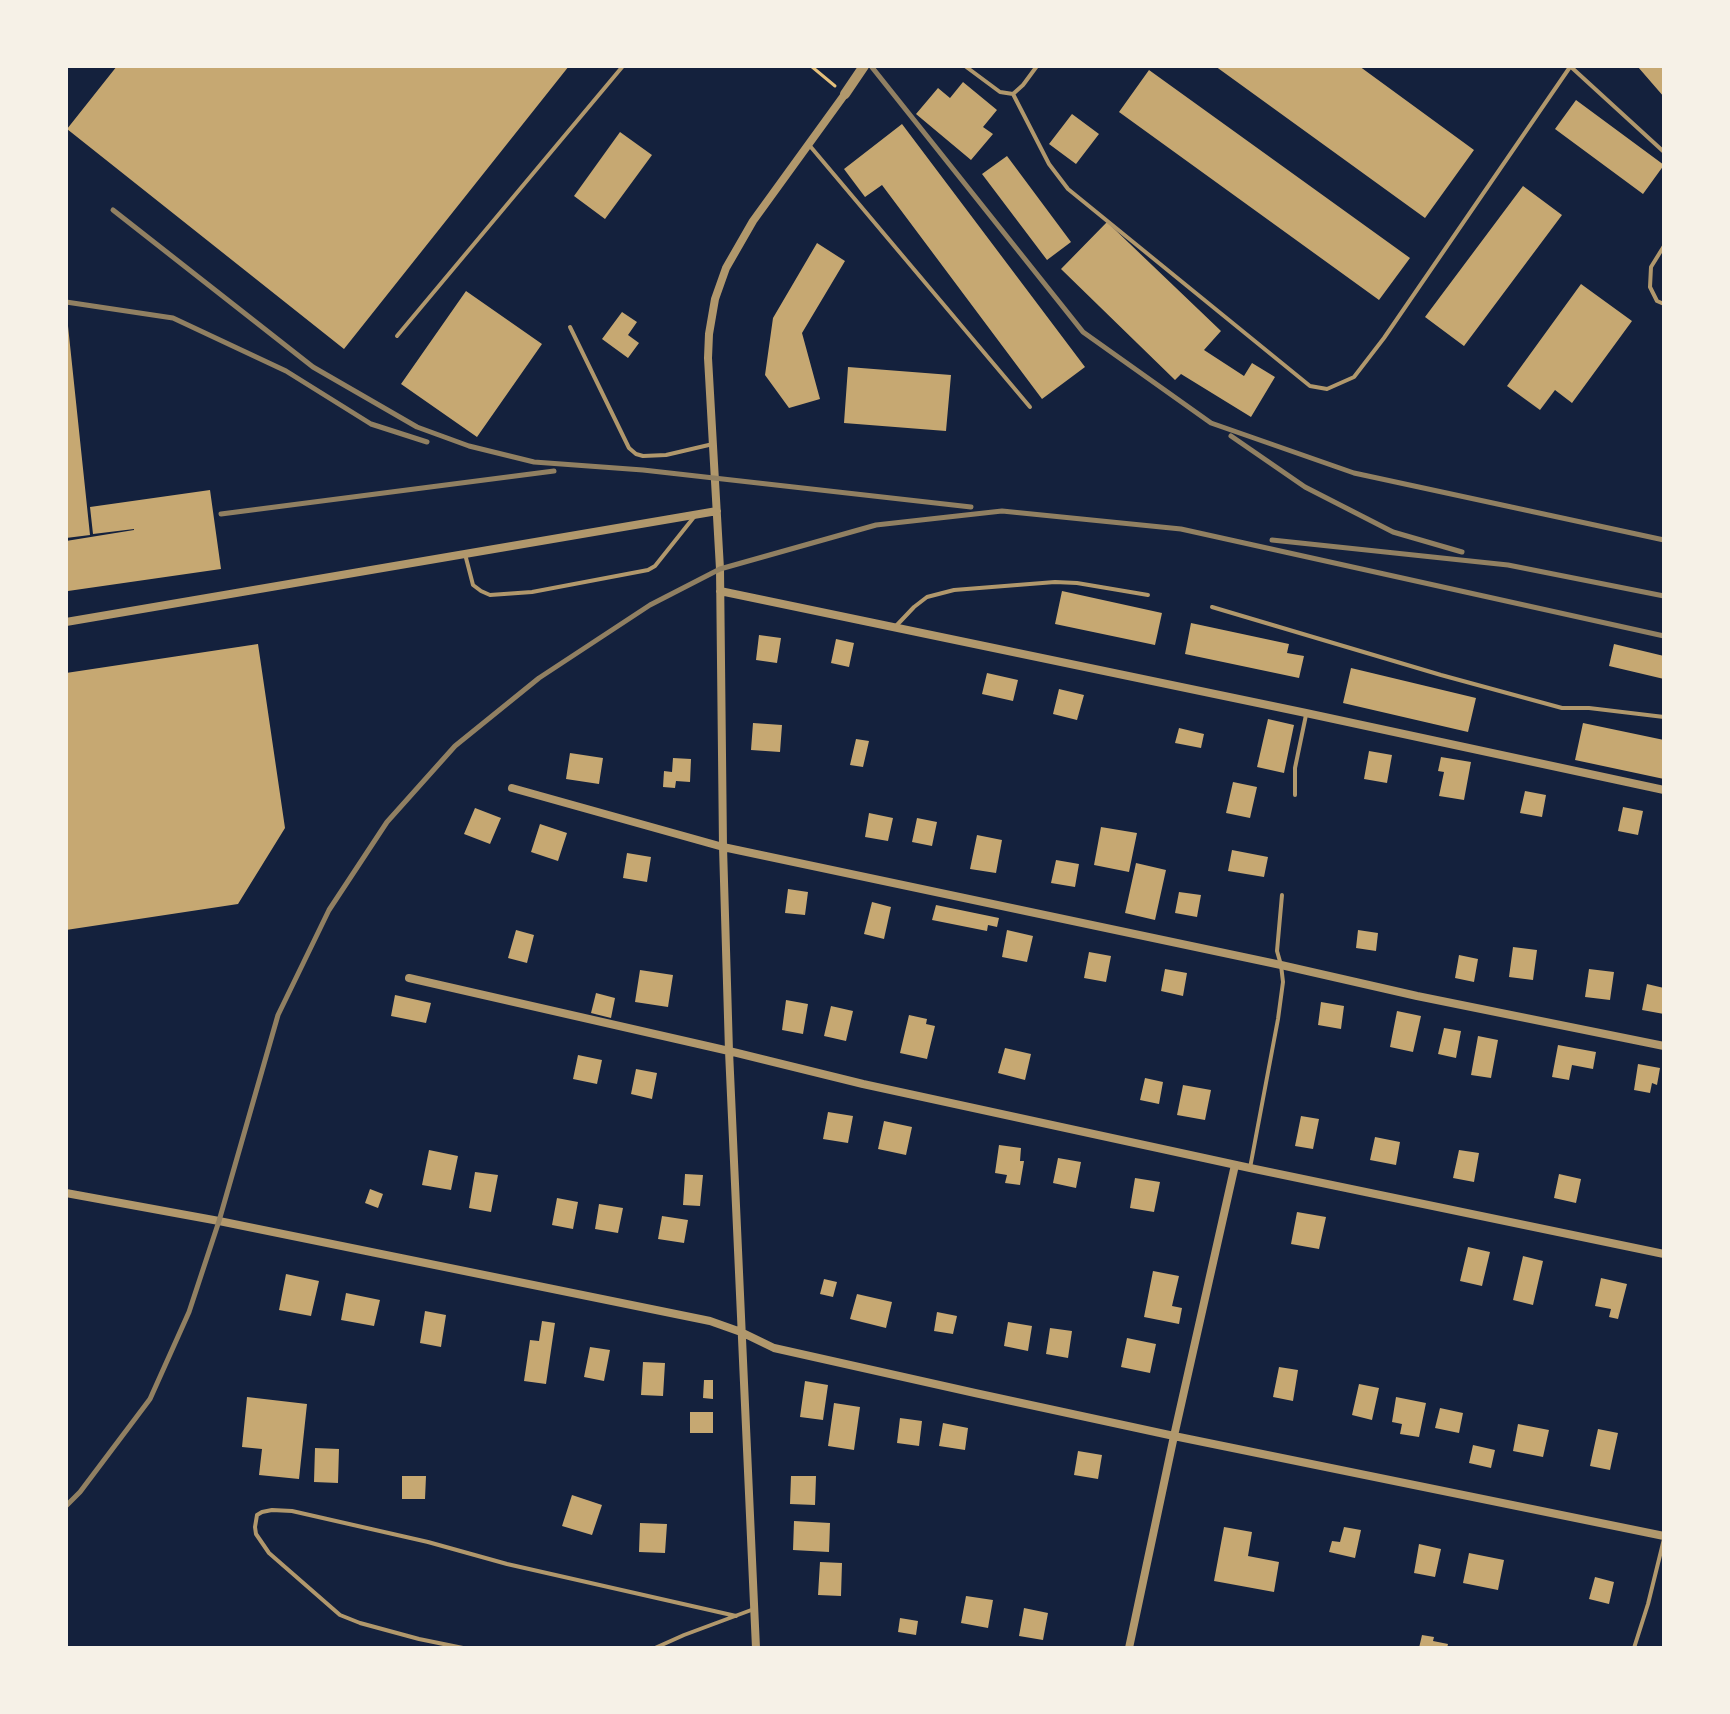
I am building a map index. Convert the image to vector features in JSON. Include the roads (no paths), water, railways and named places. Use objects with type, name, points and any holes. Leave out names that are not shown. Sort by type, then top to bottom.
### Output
[{"type":"street","points":[[756,1648],[729,1051],[720,591],[709,334],[715,299],[726,268],[753,221],[864,66]]},
{"type":"street","points":[[66,622],[717,511]]},
{"type":"street","points":[[720,591],[1664,790]]},
{"type":"street","points":[[512,788],[723,847],[1664,1046]]},
{"type":"street","points":[[409,978],[863,1084],[1664,1254]]},
{"type":"street","points":[[1129,1648],[1235,1165]]},
{"type":"street","points":[[66,1193],[710,1321],[774,1348],[1174,1436],[1664,1537]]},
{"type":"lane","points":[[397,336],[623,66]]},
{"type":"lane","points":[[965,66],[1000,92],[1013,94]]},
{"type":"lane","points":[[1013,94],[1037,66]]},
{"type":"lane","points":[[1013,94],[1049,164],[1068,189],[1310,386],[1327,389],[1354,377],[1384,338],[1570,66],[1664,152]]},
{"type":"lane","points":[[809,145],[1030,407]]},
{"type":"lane","points":[[1664,246],[1651,267],[1650,287],[1657,301],[1664,304]]},
{"type":"lane","points":[[570,327],[629,448],[636,454],[666,455],[713,444]]},
{"type":"lane","points":[[464,554],[473,585],[481,591],[490,595],[532,592],[648,570],[655,566],[695,515]]},
{"type":"lane","points":[[895,628],[927,597],[954,590],[1055,582],[1148,595]]},
{"type":"lane","points":[[1212,607],[1562,708],[1664,717]]},
{"type":"lane","points":[[1295,795],[1295,768],[1306,713]]},
{"type":"lane","points":[[1250,1168],[1283,982],[1277,951],[1282,895]]},
{"type":"lane","points":[[463,1648],[419,1639],[340,1615],[269,1553],[256,1534],[257,1515],[272,1510],[292,1511],[736,1616]]},
{"type":"lane","points":[[1634,1648],[1664,1537]]},
{"type":"lane","points":[[655,1648],[754,1609]]},
{"type":"railway","points":[[871,66],[1083,332],[1211,423],[1354,473],[1664,540]]},
{"type":"railway","points":[[113,210],[313,367],[417,427],[469,446],[534,462],[643,470],[971,507]]},
{"type":"railway","points":[[66,302],[173,318],[286,371],[371,424],[427,442]]},
{"type":"railway","points":[[1231,436],[1305,487],[1393,532],[1462,552]]},
{"type":"railway","points":[[221,514],[554,471]]},
{"type":"railway","points":[[66,1506],[150,1399],[189,1312],[219,1221],[278,1015],[329,910],[387,822],[455,746],[539,678],[650,605],[720,569],[876,525],[1002,511],[1181,529],[1664,636]]},
{"type":"railway","points":[[1272,540],[1508,565],[1664,596]]}]
